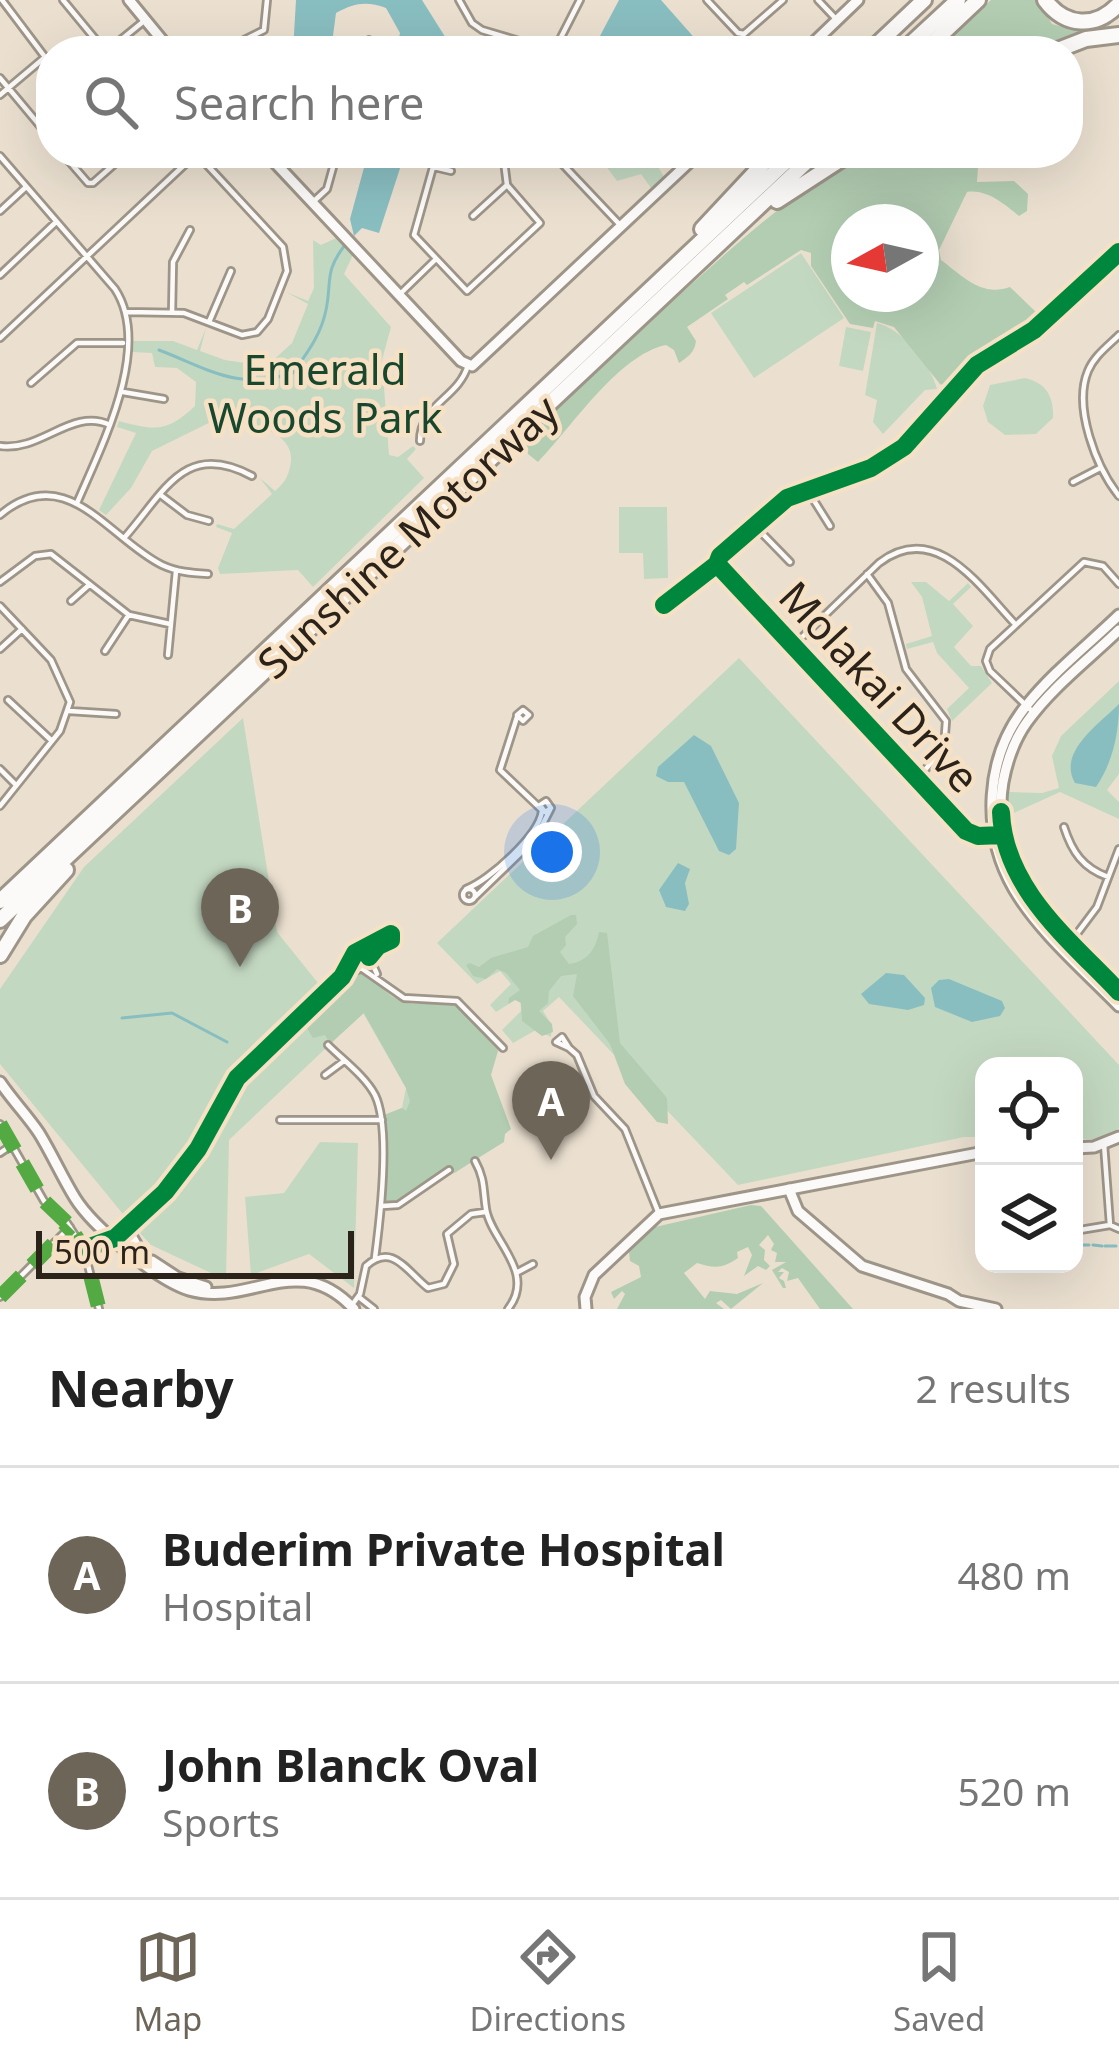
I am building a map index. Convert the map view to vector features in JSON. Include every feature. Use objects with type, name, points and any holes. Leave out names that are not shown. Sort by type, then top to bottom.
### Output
[{"type":"highway","points":[[886,36],[924,0]]},
{"type":"highway","points":[[919,36],[958,0]]},
{"type":"highway","points":[[940,36],[978,0]]},
{"type":"highway","points":[[1046,0],[1057,14],[1078,22],[1104,18],[1119,4]]},
{"type":"highway","points":[[1083,41],[1119,35]]},
{"type":"highway","points":[[657,283],[658,276],[759,168]]},
{"type":"highway","name":"Sunshine Motorway","points":[[0,897],[779,168]]},
{"type":"highway","name":"Sunshine Motorway","points":[[0,920],[800,168]]},
{"type":"highway","points":[[729,235],[829,168]]},
{"type":"highway","points":[[0,955],[33,906],[124,804]]},
{"type":"street","points":[[2,0],[36,47]]},
{"type":"street","points":[[63,0],[93,36]]},
{"type":"street","points":[[129,0],[159,36]]},
{"type":"street","points":[[253,36],[265,30],[267,0]]},
{"type":"street","points":[[459,0],[472,22],[503,36]]},
{"type":"street","points":[[562,36],[580,0]]},
{"type":"street","points":[[706,0],[744,34],[783,0]]},
{"type":"street","points":[[818,0],[837,20]]},
{"type":"street","points":[[820,36],[858,0]]},
{"type":"street","points":[[125,36],[146,20]]},
{"type":"street","points":[[0,95],[36,65]]},
{"type":"street","points":[[0,78],[36,122]]},
{"type":"street","points":[[0,156],[115,289],[126,312],[123,392],[77,503]]},
{"type":"street","points":[[75,168],[88,183],[110,168]]},
{"type":"street","points":[[0,338],[181,168]]},
{"type":"street","points":[[126,312],[172,313],[242,335],[261,329],[285,280],[287,262],[278,240],[211,168]]},
{"type":"street","points":[[282,168],[468,365]]},
{"type":"street","points":[[313,202],[327,189],[333,168]]},
{"type":"street","points":[[434,168],[414,235],[462,288],[472,290],[536,230],[538,217],[507,185],[504,168]]},
{"type":"street","points":[[438,168],[451,171]]},
{"type":"street","points":[[566,168],[622,227]]},
{"type":"street","points":[[468,365],[481,362],[683,168]]},
{"type":"street","points":[[473,216],[507,185]]},
{"type":"street","points":[[0,211],[26,187]]},
{"type":"street","points":[[0,275],[55,223]]},
{"type":"street","points":[[172,313],[172,262],[190,230]]},
{"type":"street","points":[[664,605],[717,564],[775,506],[806,488],[860,472],[904,448],[977,365],[1034,330],[1119,252]]},
{"type":"street","points":[[400,294],[435,260]]},
{"type":"street","points":[[209,322],[231,271]]},
{"type":"street","points":[[1119,335],[1090,365],[1084,383],[1090,442],[1119,496]]},
{"type":"street","points":[[1112,342],[1119,350]]},
{"type":"street","points":[[31,383],[77,343],[125,343]]},
{"type":"street","points":[[420,441],[425,416],[465,375],[468,365]]},
{"type":"street","points":[[123,392],[164,400]]},
{"type":"street","points":[[0,446],[30,445],[86,419],[110,425]]},
{"type":"street","points":[[124,538],[183,470],[199,462],[218,463],[252,476]]},
{"type":"street","points":[[1072,482],[1100,468]]},
{"type":"street","points":[[806,488],[830,526]]},
{"type":"street","points":[[161,495],[187,515],[209,521]]},
{"type":"street","points":[[0,515],[36,498],[77,503],[150,558],[176,570],[208,574]]},
{"type":"street","points":[[753,524],[790,562]]},
{"type":"street","points":[[791,647],[868,574],[901,550],[921,547],[957,563],[1016,625]]},
{"type":"street","points":[[0,582],[31,558],[44,554],[60,558],[129,614],[170,624]]},
{"type":"street","points":[[1030,709],[990,671],[986,661],[990,649],[1084,562],[1103,566],[1119,584]]},
{"type":"street","name":"Molakai Drive","points":[[717,564],[969,833],[998,835]]},
{"type":"street","points":[[168,655],[176,570]]},
{"type":"street","points":[[868,574],[888,603],[906,668],[946,721],[944,748],[917,779]]},
{"type":"street","points":[[71,601],[90,583]]},
{"type":"street","points":[[0,606],[58,672],[68,692],[70,711],[0,806]]},
{"type":"street","points":[[105,651],[129,614]]},
{"type":"street","points":[[1119,615],[1030,709],[1002,748],[992,794],[998,835],[1026,907],[1115,990],[1119,1006]]},
{"type":"street","points":[[0,649],[22,629]]},
{"type":"street","points":[[998,835],[1004,778],[1030,709],[1119,630]]},
{"type":"street","points":[[8,700],[52,741]]},
{"type":"street","points":[[70,711],[116,713]]},
{"type":"street","points":[[514,732],[526,721],[517,716],[500,770],[544,810]]},
{"type":"street","points":[[0,769],[16,785]]},
{"type":"street","points":[[992,794],[996,776],[1004,778]]},
{"type":"street","points":[[530,796],[551,804],[544,810],[532,843],[474,898],[474,891],[466,889],[491,876],[542,819],[544,810]]},
{"type":"street","points":[[1064,827],[1079,860],[1108,878]]},
{"type":"street","points":[[1068,945],[1094,914],[1119,849]]},
{"type":"street","points":[[84,1249],[114,1235],[151,1205],[198,1149],[237,1078],[342,977],[358,951],[391,937],[377,946],[361,968],[342,977]]},
{"type":"street","points":[[358,951],[369,958],[380,979]]},
{"type":"street","points":[[352,958],[408,1000],[457,1001],[503,1048]]},
{"type":"street","points":[[328,1045],[371,1088],[382,1120],[375,1258],[364,1270],[355,1304]]},
{"type":"street","points":[[569,1048],[577,1055],[596,1098],[626,1129],[659,1214]]},
{"type":"street","points":[[325,1075],[344,1061]]},
{"type":"street","points":[[1,1085],[42,1138],[80,1209],[183,1280],[236,1289]]},
{"type":"street","points":[[280,1120],[382,1120]]},
{"type":"street","points":[[0,1124],[44,1201],[70,1224],[84,1249],[98,1309]]},
{"type":"street","points":[[1083,1147],[1119,1138]]},
{"type":"street","points":[[1104,1144],[1110,1226]]},
{"type":"street","points":[[0,1154],[12,1145]]},
{"type":"street","points":[[586,1309],[585,1297],[594,1276],[659,1214],[975,1154]]},
{"type":"street","points":[[476,1161],[486,1184],[485,1212],[509,1251],[516,1273],[515,1297],[508,1309]]},
{"type":"street","points":[[380,1206],[398,1205],[449,1170]]},
{"type":"street","points":[[790,1189],[797,1211],[862,1266],[948,1294],[958,1305],[996,1309]]},
{"type":"street","points":[[71,1190],[153,1270],[186,1288],[212,1293],[308,1280],[374,1309]]},
{"type":"street","points":[[114,1235],[151,1205]]},
{"type":"street","points":[[375,1258],[395,1257],[424,1286],[436,1288],[454,1269],[446,1234],[473,1213],[485,1212]]},
{"type":"street","points":[[138,1218],[130,1234],[140,1251]]},
{"type":"street","points":[[0,1297],[22,1280],[70,1224]]},
{"type":"street","points":[[1083,1230],[1119,1229]]},
{"type":"street","points":[[516,1273],[533,1264]]},
{"type":"green space","points":[[991,0],[1038,0],[1052,24],[1075,30],[1112,21],[1106,30],[1083,37],[952,36]]},
{"type":"green space","points":[[607,168],[659,168],[664,177],[651,188],[641,174],[617,181]]},
{"type":"green space","points":[[838,168],[978,168],[977,182],[1014,181],[1028,194],[1027,211],[1019,216],[988,195],[967,192],[939,250],[939,204],[831,204],[831,296],[811,266],[811,253],[801,250],[747,285],[744,282],[687,327],[696,341],[685,359],[679,363],[666,345],[648,351],[613,377],[538,462],[528,454],[530,434],[565,398],[768,218]]},
{"type":"green space","name":"Emerald Woods Park","points":[[336,238],[353,255],[344,274],[391,327],[382,360],[389,455],[398,457],[413,446],[416,449],[407,459],[424,478],[313,587],[298,570],[220,574],[218,568],[232,533],[217,524],[234,529],[272,494],[260,478],[275,491],[290,467],[287,445],[270,431],[223,416],[152,451],[131,488],[106,515],[99,510],[136,433],[117,427],[119,421],[160,427],[177,421],[195,406],[196,382],[177,368],[155,367],[152,353],[132,352],[132,341],[173,341],[197,350],[206,328],[200,351],[267,366],[292,343],[308,304],[286,292],[308,301],[314,288],[313,240],[321,245]]},
{"type":"green space","points":[[939,250],[941,260],[965,279],[990,289],[1010,287],[1038,314],[1018,333],[972,360],[955,385],[947,387],[894,327],[875,321],[873,328],[850,324],[842,312],[939,312]]},
{"type":"green space","points":[[801,253],[831,298],[831,312],[840,312],[844,318],[754,378],[711,313]]},
{"type":"green space","points":[[877,323],[914,349],[937,389],[925,390],[883,434],[873,422],[877,400],[865,395]]},
{"type":"green space","points":[[846,327],[871,332],[863,371],[839,366]]},
{"type":"green space","points":[[1025,378],[1047,392],[1053,418],[1036,434],[1005,435],[988,422],[983,406],[990,385]]},
{"type":"green space","points":[[619,507],[667,507],[668,578],[644,579],[643,553],[619,553]]},
{"type":"green space","points":[[911,582],[926,582],[949,601],[968,583],[971,587],[953,604],[973,626],[954,647],[971,666],[981,666],[992,683],[952,721],[947,709],[969,688],[937,653],[933,642],[907,649],[906,644],[932,636],[922,597]]},
{"type":"green space","points":[[739,658],[1119,1065],[1119,1128],[1109,1136],[1083,1139],[1083,1057],[975,1057],[975,1137],[738,1185],[559,997],[543,1011],[552,1025],[551,1037],[536,1030],[513,1043],[502,1030],[521,1011],[520,997],[496,1012],[490,1005],[511,984],[500,971],[477,984],[437,943]]},
{"type":"green space","points":[[1119,681],[1119,774],[1107,790],[1119,802],[1119,819],[1060,792],[1007,816],[1008,792],[1042,793],[1059,788],[1052,756],[1061,736]]},
{"type":"green space","points":[[243,718],[277,932],[322,988],[224,1081],[198,1137],[171,1175],[127,1219],[0,1064],[0,989],[84,867]]},
{"type":"green space","points":[[576,915],[577,924],[560,952],[569,964],[581,961],[593,949],[599,932],[607,933],[620,1043],[667,1098],[668,1124],[657,1122],[625,1084],[610,1044],[573,996],[577,974],[561,976],[549,991],[548,1003],[539,1011],[552,1024],[553,1032],[542,1036],[522,1021],[521,1003],[508,1004],[520,990],[506,973],[497,969],[486,979],[473,976],[466,965],[479,967],[491,958],[528,947],[533,936]]},
{"type":"green space","points":[[360,973],[368,974],[403,1002],[450,1001],[473,1019],[498,1051],[491,1075],[511,1129],[504,1142],[454,1173],[448,1166],[390,1205],[383,1200],[384,1115],[402,1108],[406,1111],[410,1101],[406,1088],[364,1013],[330,1044],[325,1035],[313,1038],[302,1020]]},
{"type":"green space","points":[[357,976],[398,1004],[463,1012],[499,1050],[465,1069],[496,1146],[453,1174],[448,1166],[385,1194],[387,1114],[402,1108],[406,1088],[363,1013],[229,1140],[226,1280],[151,1245],[140,1233],[183,1186],[213,1143],[237,1091]]},
{"type":"green space","points":[[320,1142],[358,1143],[354,1288],[309,1254],[251,1275],[245,1197],[284,1193]]},
{"type":"green space","points":[[761,1206],[853,1309],[820,1309],[798,1278],[787,1281],[789,1272],[782,1268],[778,1272],[784,1272],[779,1278],[783,1288],[772,1270],[786,1262],[775,1262],[777,1253],[771,1250],[774,1244],[768,1235],[759,1245],[770,1266],[766,1270],[758,1266],[744,1276],[752,1255],[748,1247],[728,1264],[697,1263],[684,1273],[705,1299],[710,1291],[737,1294],[763,1283],[731,1309],[721,1300],[716,1303],[724,1309],[617,1309],[625,1294],[622,1291],[614,1299],[611,1292],[641,1277],[629,1252],[655,1227]]},
{"type":"water","points":[[296,0],[422,0],[445,36],[399,36],[386,8],[366,4],[336,13],[333,36],[294,36]]},
{"type":"water","points":[[619,0],[661,0],[693,36],[600,36]]},
{"type":"water","points":[[364,168],[400,168],[379,233],[362,228],[354,236],[350,219]]},
{"type":"water","points":[[1119,704],[1114,747],[1102,777],[1096,787],[1075,783],[1071,760],[1076,750]]},
{"type":"water","points":[[694,735],[711,746],[739,803],[736,849],[729,855],[719,851],[684,782],[656,776],[658,767]]},
{"type":"water","points":[[678,863],[690,869],[685,911],[666,907],[659,890]]},
{"type":"water","points":[[886,973],[904,975],[925,998],[924,1005],[908,1010],[869,1004],[861,994]]},
{"type":"water","points":[[949,979],[1002,1001],[1005,1008],[1000,1016],[972,1022],[935,1007],[931,988]]},
{"type":"waterway","points":[[159,350],[240,379],[293,373],[321,328],[331,270],[345,245]]},
{"type":"waterway","points":[[122,1018],[172,1013],[227,1042]]},
{"type":"waterway","points":[[1083,1245],[1089,1245]]},
{"type":"waterway","points":[[1093,1245],[1102,1246]]},
{"type":"waterway","points":[[1105,1246],[1116,1246]]},
{"type":"marked path","points":[[0,1124],[44,1201],[84,1249],[99,1309]]},
{"type":"marked path","points":[[0,1297],[70,1227]]},
{"type":"cycle path","points":[[664,605],[717,564],[720,556],[787,498],[871,468],[904,447],[977,365],[1034,330],[1119,252]]},
{"type":"cycle path","points":[[717,564],[966,831],[978,836],[1003,835]]},
{"type":"cycle path","points":[[1001,812],[1005,840],[1027,889],[1119,992]]},
{"type":"cycle path","points":[[84,1249],[115,1238],[165,1192],[198,1149],[237,1078],[342,977],[355,953],[391,934],[391,940],[369,957]]},
{"type":"place","name":"John Blanck Oval","points":[[240,967]]},
{"type":"place","name":"Buderim Private Hospital","points":[[551,1160]]}]
